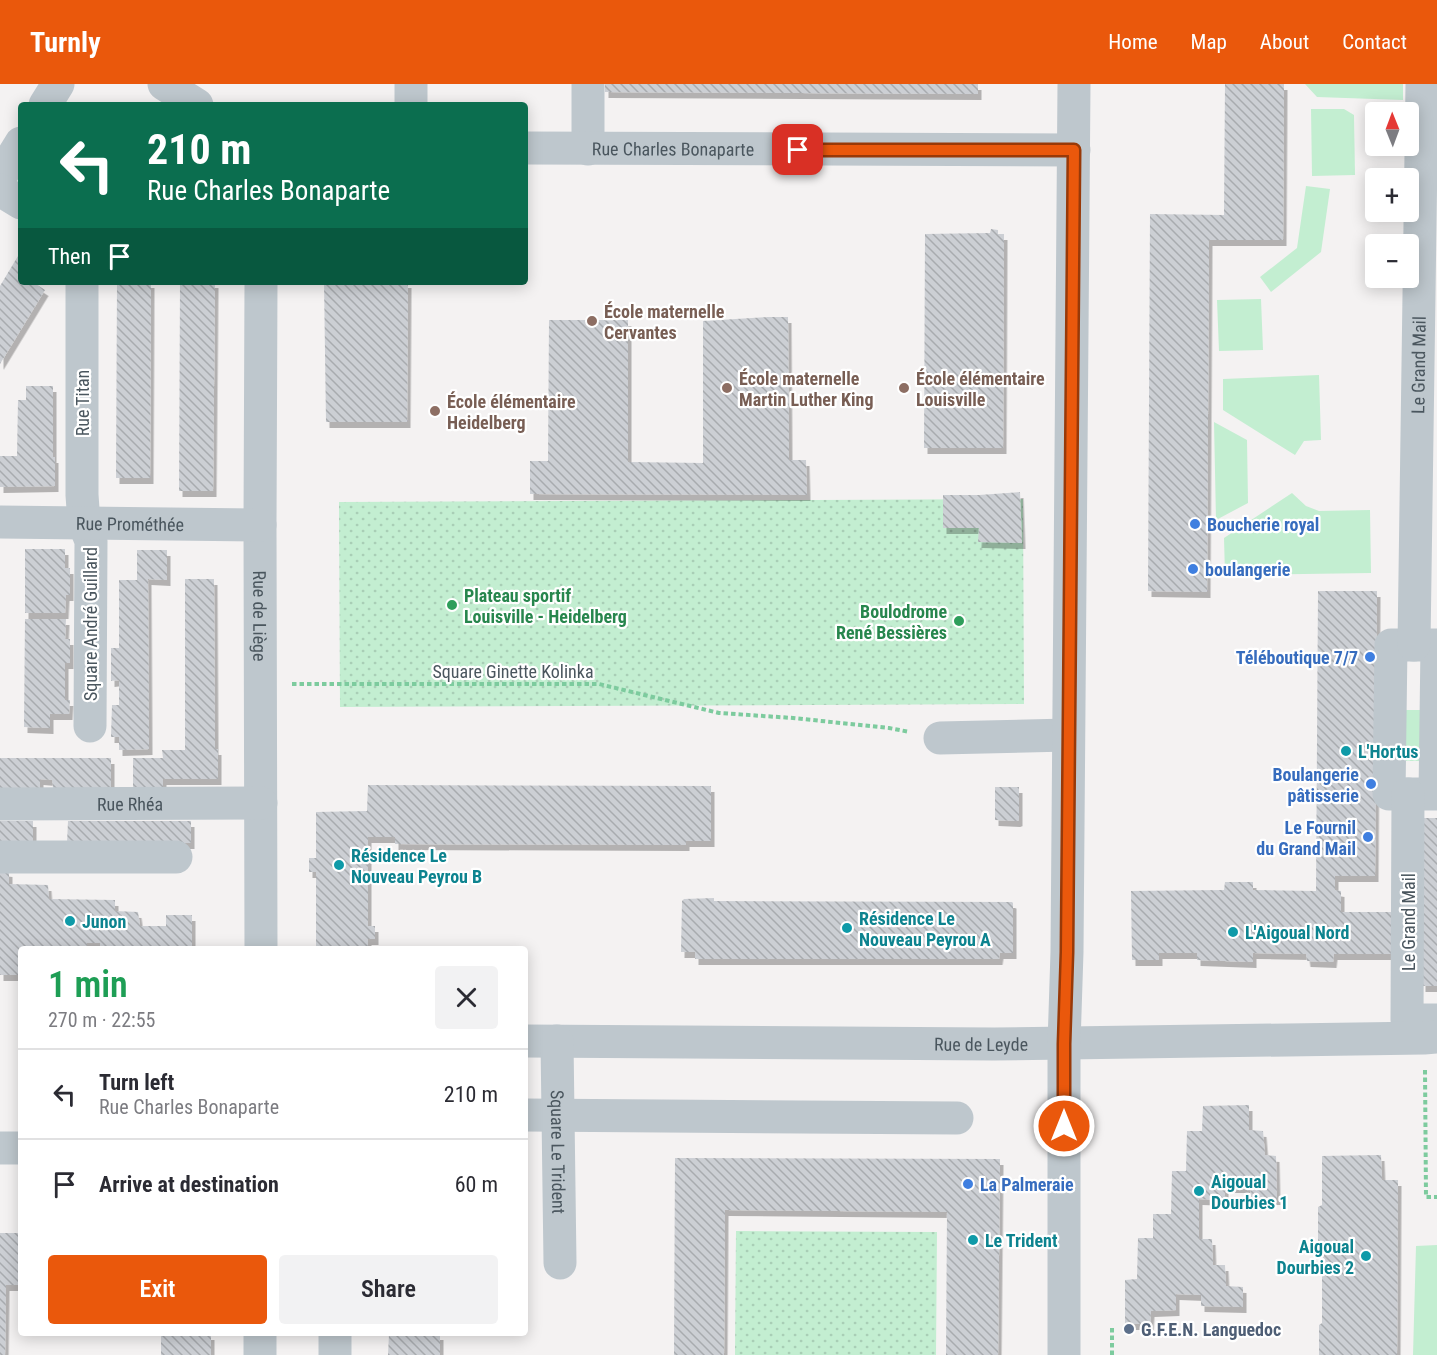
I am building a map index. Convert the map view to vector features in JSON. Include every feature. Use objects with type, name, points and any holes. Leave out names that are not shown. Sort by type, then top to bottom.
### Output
[{"type":"street","points":[[47,102],[58,84]]},
{"type":"street","points":[[164,84],[192,102]]},
{"type":"street","points":[[411,84],[411,102]]},
{"type":"street","points":[[588,84],[588,149]]},
{"type":"street","points":[[1064,1355],[1064,1044],[1067,952],[1074,84]]},
{"type":"street","name":"Le Grand Mail","points":[[1414,645],[1422,84]]},
{"type":"street","points":[[0,177],[18,148]]},
{"type":"street","name":"Rue Charles Bonaparte","points":[[528,148],[1074,150]]},
{"type":"street","points":[[0,190],[18,201]]},
{"type":"street","name":"Rue Titan","points":[[82,285],[84,523]]},
{"type":"street","name":"Rue de Liège","points":[[261,285],[261,946]]},
{"type":"street","name":"Rue Prométhée","points":[[0,522],[260,525]]},
{"type":"street","name":"Square André Guillard","points":[[84,523],[90,541],[90,726]]},
{"type":"street","points":[[1391,645],[1414,645],[1437,645],[1435,794],[1389,794],[1391,645]]},
{"type":"street","points":[[940,738],[1068,735]]},
{"type":"street","name":"Le Grand Mail","points":[[1408,794],[1407,1020],[1433,1032]]},
{"type":"street","name":"Rue Rhéa","points":[[0,804],[261,803]]},
{"type":"street","points":[[0,857],[176,857]]},
{"type":"street","name":"Rue de Leyde","points":[[541,1041],[1064,1044],[1433,1032]]},
{"type":"street","name":"Square Le Trident","points":[[541,1041],[558,1115],[560,1263]]},
{"type":"street","points":[[528,1114],[957,1118]]},
{"type":"street","points":[[0,1148],[18,1148]]},
{"type":"street","points":[[260,1336],[260,1355]]},
{"type":"street","points":[[335,1336],[335,1355]]},
{"type":"path","name":"Square Ginette Kolinka","points":[[260,684],[599,684],[719,713],[878,727],[940,738]]},
{"type":"path","points":[[1433,1032],[1426,1197],[1437,1197]]},
{"type":"path","points":[[1112,1327],[1112,1355]]},
{"type":"green space","points":[[1305,84],[1403,84],[1403,100],[1317,97]]},
{"type":"green space","points":[[1311,109],[1344,109],[1354,115],[1355,175],[1312,176]]},
{"type":"green space","points":[[1306,186],[1330,189],[1321,252],[1271,292],[1260,277],[1297,248]]},
{"type":"green space","points":[[1261,299],[1263,350],[1219,351],[1217,300]]},
{"type":"green space","points":[[1319,375],[1321,440],[1304,441],[1295,455],[1223,410],[1223,379]]},
{"type":"green space","points":[[1214,422],[1247,440],[1248,503],[1216,520]]},
{"type":"green space","points":[[1292,493],[1306,506],[1319,511],[1370,510],[1371,573],[1225,575],[1224,538]]},
{"type":"green space","points":[[1023,499],[1024,704],[340,707],[339,502]]},
{"type":"green space","points":[[1406,710],[1426,710],[1427,761],[1406,761]]},
{"type":"green space","points":[[736,1231],[937,1232],[936,1355],[735,1355]]},
{"type":"green space","points":[[1437,1245],[1437,1355],[1413,1355],[1416,1246]]},
{"type":"building","points":[[605,84],[978,84],[978,94],[605,92]]},
{"type":"building","points":[[1225,84],[1284,84],[1283,240],[1209,240],[1207,592],[1148,591],[1150,214],[1224,215]]},
{"type":"building","points":[[991,229],[998,230],[998,234],[1004,234],[1003,448],[924,448],[925,234],[990,233]]},
{"type":"building","points":[[18,256],[18,285],[38,285],[45,290],[0,364],[0,286]]},
{"type":"building","points":[[117,285],[151,285],[150,478],[116,478]]},
{"type":"building","points":[[180,285],[215,285],[213,491],[179,491]]},
{"type":"building","points":[[324,285],[408,285],[407,422],[326,422]]},
{"type":"building","points":[[788,317],[789,460],[806,460],[807,495],[530,494],[530,461],[548,461],[549,320],[628,320],[628,462],[703,463],[703,321]]},
{"type":"building","points":[[26,386],[53,386],[55,486],[0,487],[0,456],[17,456],[18,400],[26,400]]},
{"type":"building","points":[[1020,492],[1022,543],[978,542],[979,528],[943,528],[943,495]]},
{"type":"building","points":[[25,549],[65,549],[65,568],[70,568],[70,595],[66,595],[65,613],[25,613]]},
{"type":"building","points":[[137,550],[167,550],[167,580],[148,579],[149,749],[119,750],[119,737],[111,737],[112,705],[119,705],[119,680],[111,681],[111,648],[119,648],[119,580],[137,580]]},
{"type":"building","points":[[185,579],[214,579],[215,749],[218,749],[218,779],[163,779],[163,788],[133,788],[133,758],[163,758],[162,750],[185,750]]},
{"type":"building","points":[[1318,591],[1377,591],[1375,876],[1335,876],[1335,890],[1341,891],[1341,912],[1394,912],[1394,954],[1334,954],[1333,962],[1307,961],[1306,954],[1253,953],[1253,962],[1197,960],[1197,953],[1159,953],[1159,960],[1132,960],[1131,891],[1224,890],[1225,882],[1253,882],[1253,890],[1316,891]]},
{"type":"building","points":[[25,619],[66,619],[65,639],[70,639],[70,663],[65,663],[65,700],[70,700],[69,714],[50,714],[50,728],[24,727]]},
{"type":"building","points":[[0,758],[111,758],[111,788],[53,788],[52,780],[40,779],[40,790],[0,790]]},
{"type":"building","name":"Résidence Le Nouveau Peyrou B","points":[[368,785],[711,786],[711,841],[686,841],[686,845],[395,844],[395,837],[368,837],[368,926],[375,926],[375,939],[368,939],[368,946],[316,946],[316,872],[309,872],[309,858],[316,858],[316,812],[367,811]]},
{"type":"building","points":[[995,787],[1019,787],[1019,820],[995,820]]},
{"type":"building","points":[[1422,818],[1437,818],[1437,986],[1422,986]]},
{"type":"building","points":[[0,821],[33,821],[33,843],[0,843]]},
{"type":"building","points":[[68,821],[191,821],[191,843],[67,843]]},
{"type":"building","name":"Junon","points":[[0,870],[9,871],[9,884],[48,885],[49,899],[115,900],[115,911],[138,912],[140,926],[166,926],[166,915],[192,915],[192,946],[100,946],[100,943],[87,943],[87,946],[18,946],[18,975],[0,975]]},
{"type":"building","name":"Résidence Le Nouveau Peyrou A","points":[[714,898],[714,901],[1012,902],[1013,953],[1000,953],[999,959],[695,959],[695,952],[681,952],[682,901],[684,899]]},
{"type":"building","name":"Aigoual Dourbies 1","points":[[1249,1105],[1249,1130],[1263,1131],[1265,1155],[1276,1156],[1277,1199],[1251,1199],[1250,1187],[1225,1187],[1225,1200],[1199,1199],[1199,1239],[1212,1239],[1213,1265],[1225,1265],[1226,1286],[1243,1287],[1243,1307],[1201,1306],[1201,1295],[1176,1294],[1176,1310],[1151,1311],[1150,1324],[1125,1324],[1125,1280],[1137,1279],[1138,1238],[1153,1238],[1153,1214],[1171,1214],[1172,1171],[1186,1171],[1187,1131],[1202,1131],[1203,1106]]},
{"type":"building","name":"Aigoual Dourbies 2","points":[[1381,1155],[1382,1180],[1398,1180],[1397,1355],[1319,1355],[1319,1325],[1322,1323],[1322,1248],[1318,1247],[1318,1207],[1322,1205],[1322,1156]]},
{"type":"building","name":"Le Trident","points":[[675,1158],[1000,1159],[998,1355],[946,1355],[947,1212],[725,1210],[724,1355],[674,1355]]},
{"type":"building","points":[[0,1233],[18,1233],[18,1285],[6,1285],[5,1355],[0,1355]]},
{"type":"building","points":[[161,1336],[211,1336],[211,1355],[161,1355]]},
{"type":"building","points":[[389,1336],[440,1336],[440,1355],[388,1355]]},
{"type":"place","name":"École maternelle Cervantes","points":[[592,321]]},
{"type":"place","name":"École maternelle Martin Luther King","points":[[727,388]]},
{"type":"place","name":"École élémentaire Louisville","points":[[904,388]]},
{"type":"place","name":"École élémentaire Heidelberg","points":[[435,411]]},
{"type":"place","name":"Boucherie royal","points":[[1195,524]]},
{"type":"place","name":"boulangerie","points":[[1193,569]]},
{"type":"place","name":"Plateau sportif Louisville - Heidelberg","points":[[452,605]]},
{"type":"place","name":"Boulodrome René Bessières","points":[[959,621]]},
{"type":"place","name":"Téléboutique 7/7","points":[[1370,657]]},
{"type":"place","name":"L'Hortus","points":[[1346,751]]},
{"type":"place","name":"Boulangerie pâtisserie","points":[[1371,784]]},
{"type":"place","name":"Le Fournil du Grand Mail","points":[[1368,837]]},
{"type":"place","name":"Résidence Le Nouveau Peyrou B","points":[[339,865]]},
{"type":"place","name":"Junon","points":[[70,921]]},
{"type":"place","name":"Résidence Le Nouveau Peyrou A","points":[[847,928]]},
{"type":"place","name":"L'Aigoual Nord","points":[[1233,932]]},
{"type":"place","name":"La Palmeraie","points":[[968,1184]]},
{"type":"place","name":"Aigoual Dourbies 1","points":[[1199,1191]]},
{"type":"place","name":"Le Trident","points":[[973,1240]]},
{"type":"place","name":"Aigoual Dourbies 2","points":[[1366,1256]]},
{"type":"place","name":"G.F.E.N. Languedoc","points":[[1129,1329]]},
{"type":"route","points":[[798,150],[1074,150],[1064,1126]]}]
